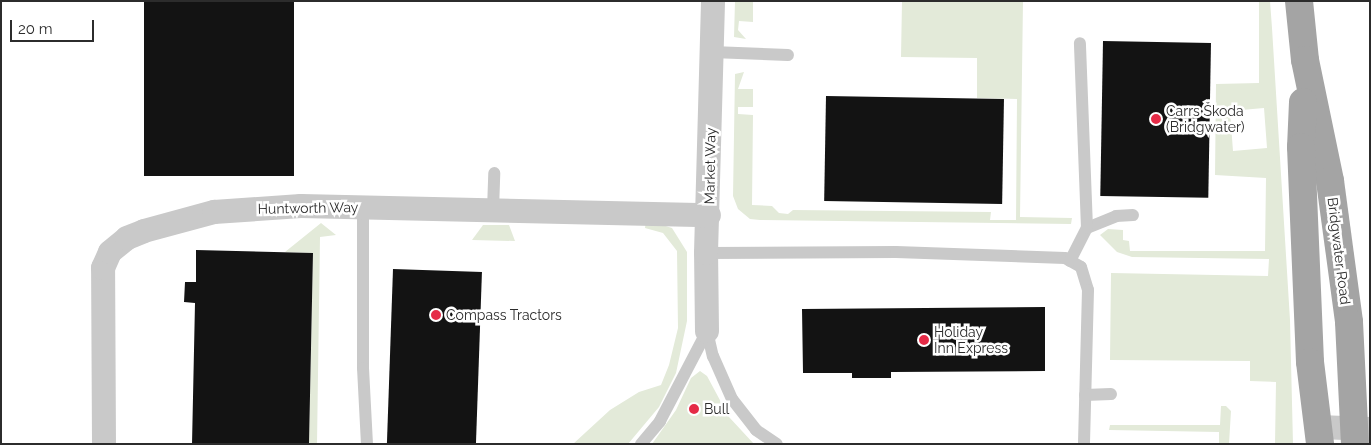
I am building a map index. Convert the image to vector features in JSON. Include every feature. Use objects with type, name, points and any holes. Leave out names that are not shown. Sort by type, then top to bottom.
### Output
[{"type":"main road","name":"Bridgwater Road","points":[[1299,1],[1305,60],[1330,181],[1349,322],[1360,434]]},
{"type":"main road","name":"Bridgwater Road","points":[[1305,60],[1302,147],[1310,362],[1319,436]]},
{"type":"street","name":"Market Way","points":[[707,331],[706,253],[713,1]]},
{"type":"street","name":"Huntworth Way","points":[[104,444],[103,268],[110,252],[127,238],[144,231],[214,212],[301,206],[708,215]]},
{"type":"street","points":[[1319,436],[1360,434]]},
{"type":"lane","points":[[1070,261],[1087,228],[1080,43]]},
{"type":"lane","points":[[712,52],[788,55]]},
{"type":"lane","points":[[493,210],[494,173]]},
{"type":"lane","points":[[363,207],[363,368],[367,444]]},
{"type":"lane","points":[[1087,228],[1116,216],[1133,215]]},
{"type":"lane","points":[[706,253],[896,252],[1065,258],[1081,267],[1088,290],[1084,444]]},
{"type":"lane","name":"Market Way","points":[[642,444],[660,421],[707,331]]},
{"type":"lane","name":"Market Way","points":[[707,331],[713,356],[732,399],[756,430],[777,444]]},
{"type":"lane","points":[[1085,395],[1111,394]]},
{"type":"green space","points":[[735,1],[753,1],[753,22],[739,21],[738,30],[746,39],[734,37]]},
{"type":"green space","points":[[902,1],[1023,1],[1020,217],[1072,218],[1071,224],[760,220],[750,219],[738,209],[733,196],[735,74],[744,72],[738,89],[753,89],[753,107],[738,107],[738,114],[753,115],[752,205],[772,206],[779,213],[788,214],[793,210],[991,212],[990,220],[1016,220],[1017,99],[977,98],[977,58],[901,57]]},
{"type":"green space","points":[[1259,1],[1270,1],[1290,320],[1293,444],[1275,444],[1276,382],[1250,381],[1250,361],[1110,360],[1111,273],[1268,276],[1269,259],[1132,257],[1117,252],[1100,235],[1108,229],[1123,230],[1123,240],[1129,241],[1130,251],[1265,251],[1266,178],[1215,175],[1216,84],[1259,83]],"holes":[[[1264,108],[1267,148],[1233,151],[1230,111]]]},
{"type":"green space","points":[[646,220],[672,228],[687,252],[687,321],[676,373],[659,407],[628,444],[573,444],[610,410],[639,392],[661,385],[669,365],[678,328],[677,251],[663,233],[645,228]]},
{"type":"green space","points":[[321,223],[336,235],[320,237],[317,444],[309,444],[313,253],[285,252]]},
{"type":"green space","points":[[483,225],[509,225],[515,241],[472,240]]},
{"type":"green space","points":[[700,371],[707,376],[729,417],[754,444],[652,444],[676,410],[691,378]]},
{"type":"green space","points":[[1221,406],[1226,406],[1231,411],[1229,444],[1219,444],[1219,432],[1109,430],[1110,425],[1220,425]]},
{"type":"building","points":[[144,1],[294,1],[294,176],[144,176]]},
{"type":"building","name":"Carrs Škoda (Bridgwater)","points":[[1103,41],[1211,43],[1208,198],[1100,196]]},
{"type":"building","points":[[826,96],[1004,99],[1002,204],[824,201]]},
{"type":"building","points":[[196,250],[313,253],[309,444],[192,444],[195,303],[184,302],[185,282],[196,282]]},
{"type":"building","name":"Compass Tractors","points":[[393,269],[482,272],[476,444],[387,444]]},
{"type":"building","name":"Holiday Inn Express","points":[[1045,307],[1045,371],[891,372],[891,378],[852,378],[852,373],[803,373],[802,309]]},
{"type":"place","name":"Carrs Škoda (Bridgwater)","points":[[1156,119]]},
{"type":"place","name":"Compass Tractors","points":[[436,315]]},
{"type":"place","name":"Holiday Inn Express","points":[[924,340]]},
{"type":"place","name":"Bull","points":[[694,409]]}]
